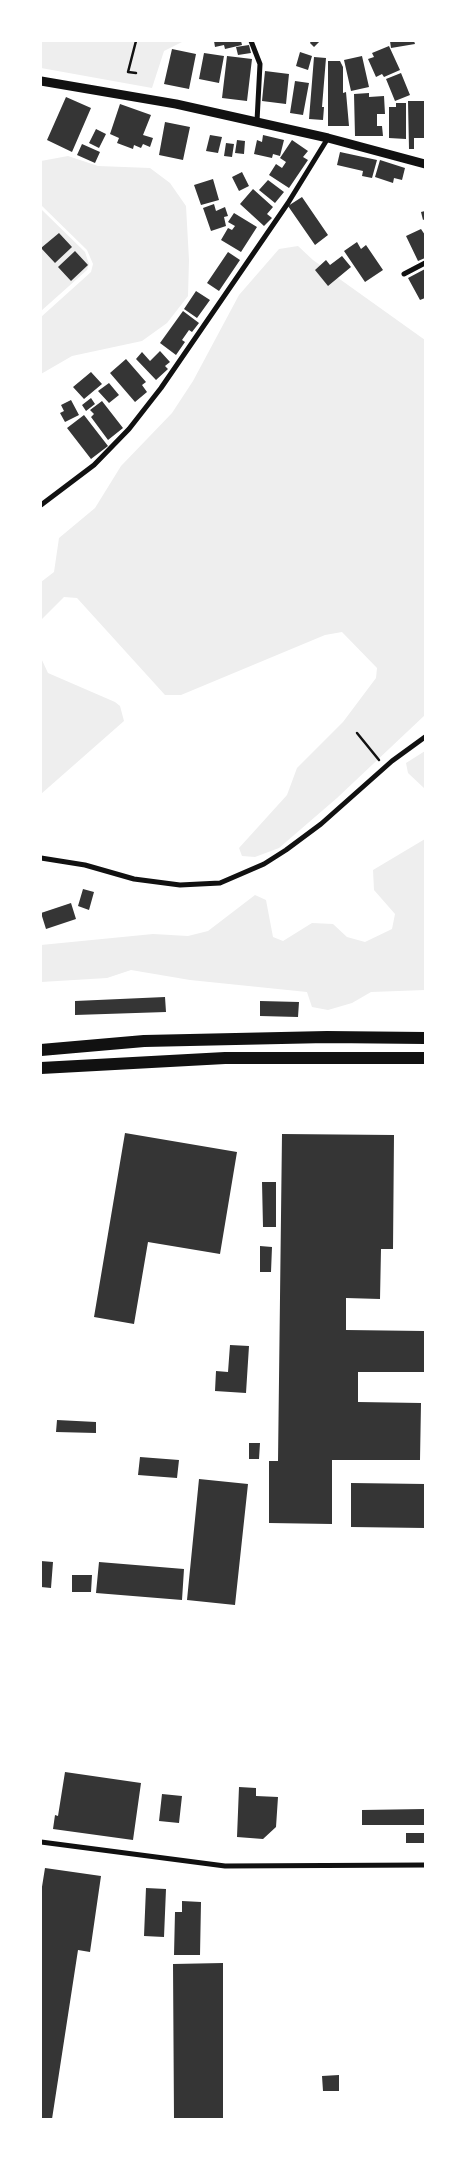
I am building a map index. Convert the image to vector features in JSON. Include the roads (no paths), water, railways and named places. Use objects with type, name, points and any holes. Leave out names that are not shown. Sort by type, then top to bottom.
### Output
[{"type":"highway","points":[[41,1050],[144,1040],[327,1037],[425,1038]]},
{"type":"highway","points":[[41,1068],[225,1058],[425,1058]]},
{"type":"street","points":[[251,41],[260,64],[257,121]]},
{"type":"street","points":[[41,81],[176,104],[257,121],[425,164]]},
{"type":"street","points":[[41,505],[94,465],[129,429],[162,388],[288,202],[328,138]]},
{"type":"street","points":[[404,274],[425,263]]},
{"type":"street","points":[[41,858],[85,865],[134,879],[180,885],[220,883],[264,864],[286,850],[321,824],[385,767],[425,738]]},
{"type":"street","points":[[41,1842],[225,1866],[425,1865]]}]
